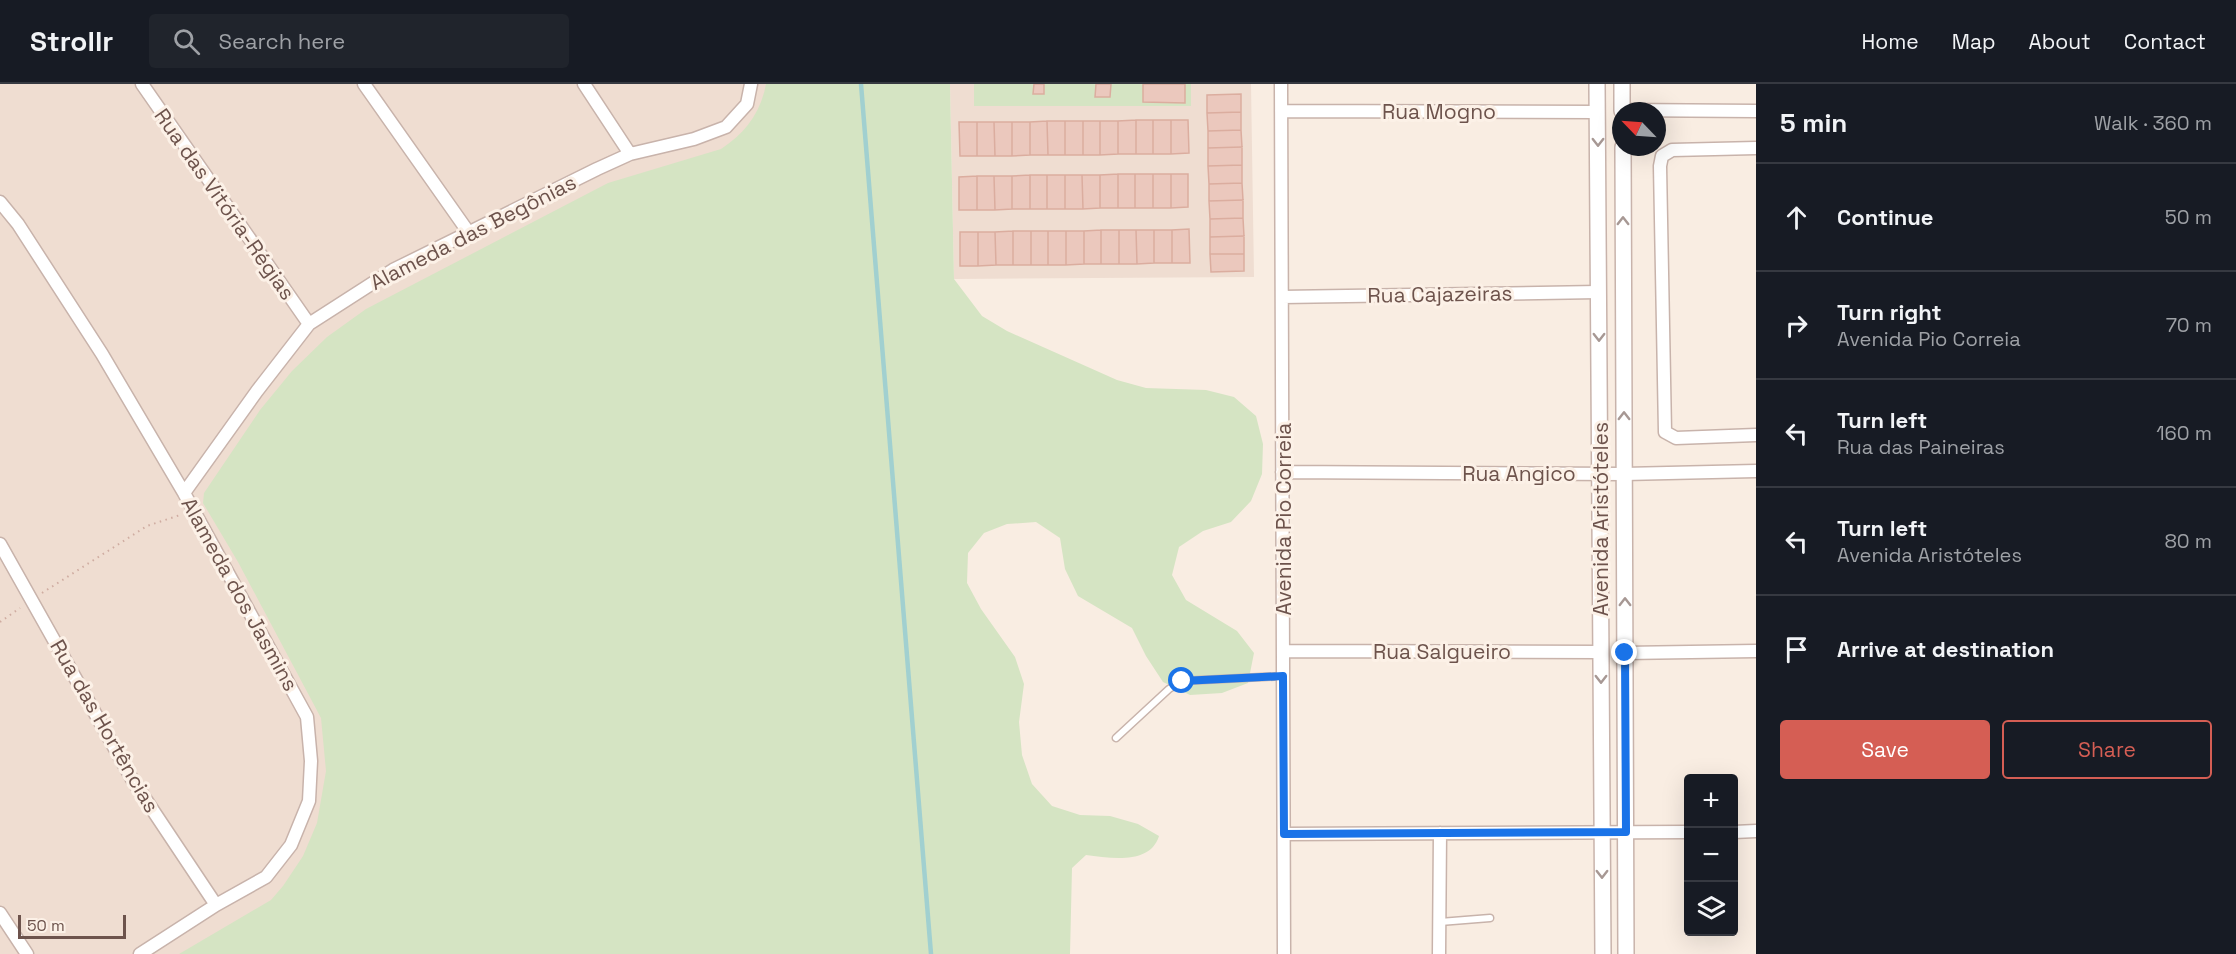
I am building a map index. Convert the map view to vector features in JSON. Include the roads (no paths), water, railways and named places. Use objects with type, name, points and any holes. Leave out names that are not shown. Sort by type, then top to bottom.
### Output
[{"type":"street","name":"Rua das Vitória-Régias","points":[[142,84],[309,324]]},
{"type":"street","points":[[364,84],[469,233]]},
{"type":"street","points":[[584,84],[630,154]]},
{"type":"street","name":"Alameda das Begônias","points":[[184,493],[257,391],[309,324],[393,270],[630,154],[694,139],[726,127],[747,104],[751,84]]},
{"type":"street","name":"Avenida Pio Correia","points":[[1281,84],[1284,954]]},
{"type":"street","name":"Avenida Aristóteles","points":[[1597,84],[1603,954]]},
{"type":"street","points":[[1622,84],[1622,102]]},
{"type":"street","name":"Rua Mogno","points":[[1281,111],[1597,112]]},
{"type":"street","points":[[1666,111],[1756,111]]},
{"type":"street","points":[[1756,148],[1672,150],[1662,156],[1660,166],[1665,432],[1676,438],[1756,435]]},
{"type":"street","name":"Avenida Aristóteles","points":[[1623,156],[1626,954]]},
{"type":"street","name":"Alameda dos Jasmins","points":[[0,202],[18,224],[102,354],[194,510],[307,717],[311,761],[309,801],[291,844],[266,877],[216,905],[140,954]]},
{"type":"street","name":"Rua Cajazeiras","points":[[1282,297],[1598,292]]},
{"type":"street","name":"Rua Angico","points":[[1282,472],[1624,474],[1756,471]]},
{"type":"street","name":"Rua das Hortências","points":[[0,544],[132,779],[216,905]]},
{"type":"street","name":"Rua Salgueiro","points":[[1283,651],[1601,652]]},
{"type":"street","points":[[1625,653],[1756,651]]},
{"type":"street","points":[[1738,832],[1756,831]]},
{"type":"street","points":[[1284,834],[1684,832]]},
{"type":"street","points":[[1439,954],[1440,833]]},
{"type":"street","points":[[0,913],[27,954]]},
{"type":"lane","points":[[1116,738],[1169,689],[1182,681],[1283,676]]},
{"type":"lane","points":[[1439,922],[1490,918]]},
{"type":"waterway","points":[[861,84],[931,954]]}]
